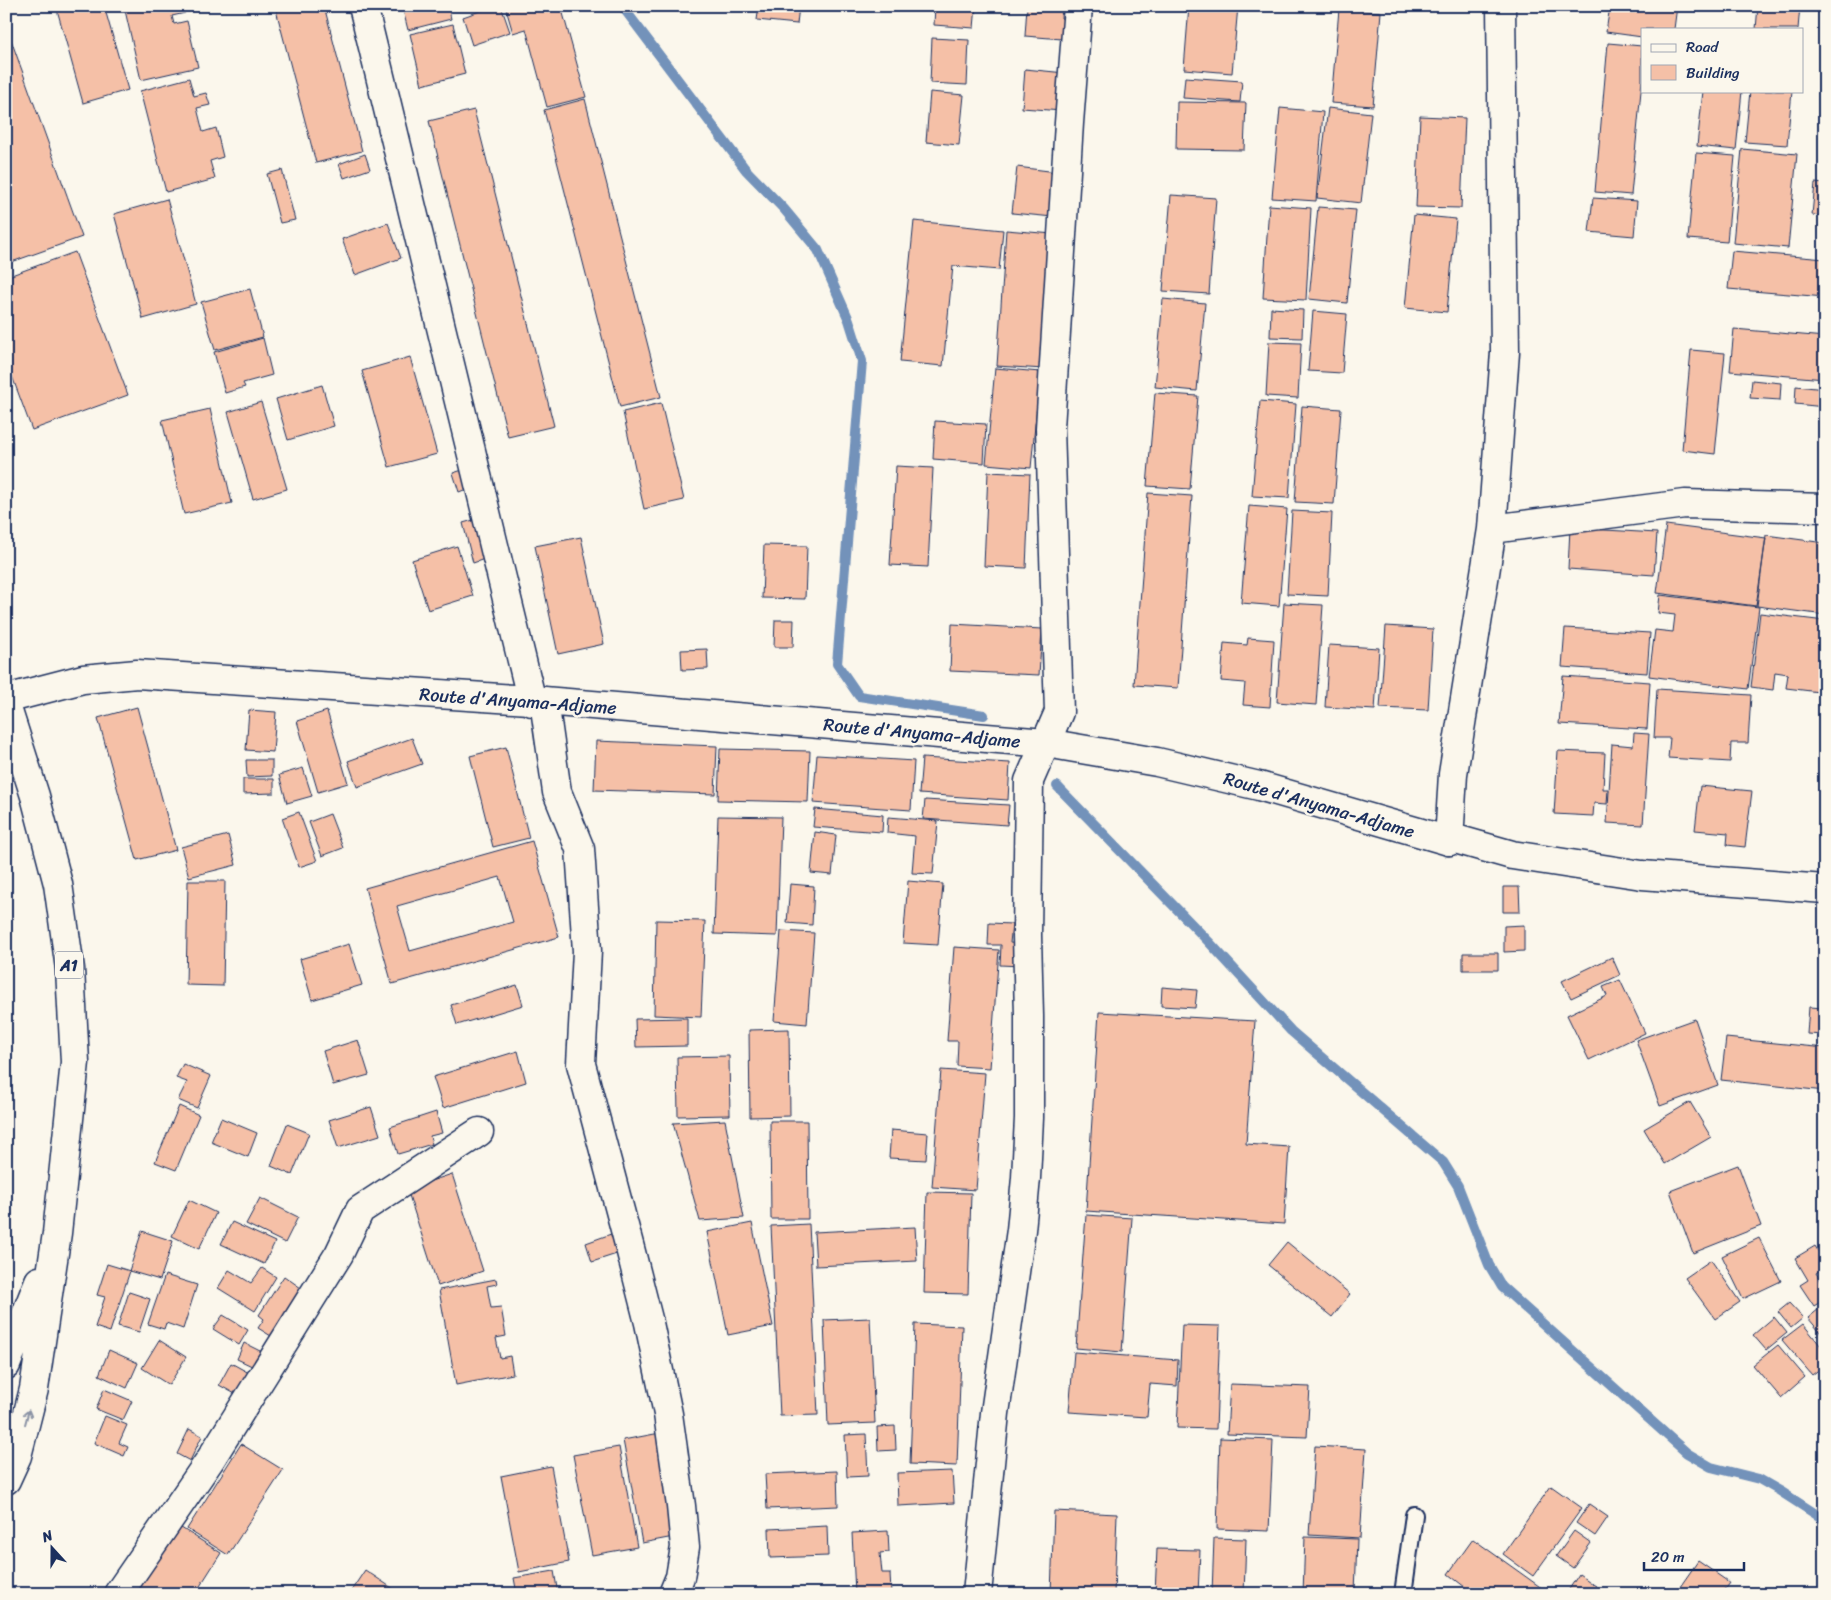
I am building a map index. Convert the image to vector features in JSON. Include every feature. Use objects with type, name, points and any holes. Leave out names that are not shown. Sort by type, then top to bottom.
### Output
[{"type":"street","points":[[363,6],[538,702],[557,792],[580,849],[587,951],[581,1064],[649,1323],[668,1414],[685,1547],[680,1577],[673,1594]]},
{"type":"street","points":[[977,1594],[995,1413],[1021,1230],[1026,1178],[1029,1109],[1028,936],[1030,780],[1059,712],[1050,428],[1078,6]]},
{"type":"street","points":[[1449,841],[1453,774],[1492,529],[1505,352],[1501,6]]},
{"type":"street","points":[[1492,529],[1685,504],[1825,508]]},
{"type":"street","name":"Route d'Anyama-Adjame","points":[[6,699],[82,679],[137,674],[538,702],[1046,743],[1157,762],[1250,784],[1449,841],[1452,838],[1512,855],[1642,875],[1825,889]]},
{"type":"street","name":"A1","points":[[6,705],[36,796],[58,884],[70,969],[75,1062],[57,1233],[34,1389],[17,1456],[6,1480]]},
{"type":"street","points":[[118,1594],[216,1452],[340,1254],[360,1210],[479,1132]]},
{"type":"street","name":"A1","points":[[6,1365],[57,1233]]},
{"type":"lane","points":[[1403,1594],[1414,1515]]},
{"type":"building","points":[[56,6],[104,6],[128,90],[83,103]]},
{"type":"building","points":[[124,6],[183,6],[185,13],[172,16],[174,24],[187,21],[198,67],[141,80]]},
{"type":"building","points":[[275,6],[324,6],[362,151],[316,163]]},
{"type":"building","points":[[402,6],[448,6],[451,19],[408,30]]},
{"type":"building","points":[[494,6],[501,6],[510,32],[472,45],[463,17]]},
{"type":"building","points":[[515,6],[561,6],[586,97],[547,107],[526,29],[513,33],[506,9]]},
{"type":"building","points":[[759,6],[799,6],[797,24],[757,20]]},
{"type":"building","points":[[935,6],[976,6],[974,28],[934,25]]},
{"type":"building","points":[[1027,6],[1062,6],[1061,18],[1065,19],[1062,39],[1025,36]]},
{"type":"building","points":[[1189,6],[1238,6],[1232,73],[1184,69]]},
{"type":"building","points":[[1610,6],[1677,6],[1674,28],[1641,28],[1641,37],[1606,32]]},
{"type":"building","points":[[1758,6],[1800,6],[1798,28],[1756,28]]},
{"type":"building","points":[[1339,9],[1381,12],[1373,106],[1331,103]]},
{"type":"building","points":[[453,24],[465,74],[422,85],[410,34]]},
{"type":"building","points":[[6,26],[82,237],[6,264]]},
{"type":"building","points":[[932,38],[969,40],[967,85],[930,83]]},
{"type":"building","points":[[1608,43],[1641,46],[1641,90],[1631,195],[1595,192]]},
{"type":"building","points":[[1025,69],[1065,73],[1062,111],[1022,108]]},
{"type":"building","points":[[1185,77],[1242,81],[1240,102],[1183,98]]},
{"type":"building","points":[[189,78],[194,96],[206,93],[210,105],[197,108],[203,132],[216,128],[223,157],[210,161],[215,179],[166,192],[140,91]]},
{"type":"building","points":[[930,92],[964,95],[959,145],[926,142]]},
{"type":"building","points":[[1703,92],[1742,92],[1736,150],[1697,146]]},
{"type":"building","points":[[1750,92],[1792,92],[1787,145],[1745,142]]},
{"type":"building","points":[[585,99],[661,397],[620,407],[544,110]]},
{"type":"building","points":[[1177,102],[1246,103],[1244,150],[1176,149]]},
{"type":"building","points":[[1280,108],[1323,112],[1316,201],[1272,198]]},
{"type":"building","points":[[1328,108],[1371,113],[1361,203],[1317,198]]},
{"type":"building","points":[[474,110],[554,426],[508,437],[429,121]]},
{"type":"building","points":[[1420,116],[1465,118],[1461,208],[1416,207]]},
{"type":"building","points":[[1742,149],[1797,154],[1788,248],[1733,243]]},
{"type":"building","points":[[1696,153],[1735,156],[1727,242],[1688,239]]},
{"type":"building","points":[[365,154],[370,169],[344,178],[339,164]]},
{"type":"building","points":[[1017,167],[1057,172],[1053,217],[1012,213]]},
{"type":"building","points":[[282,170],[295,220],[280,223],[267,174]]},
{"type":"building","points":[[1815,183],[1825,184],[1825,216],[1812,215]]},
{"type":"building","points":[[1171,195],[1216,198],[1209,294],[1163,291]]},
{"type":"building","points":[[1593,198],[1637,201],[1634,236],[1589,232]]},
{"type":"building","points":[[167,199],[196,304],[143,319],[114,214]]},
{"type":"building","points":[[1269,205],[1311,208],[1306,300],[1263,298]]},
{"type":"building","points":[[1318,207],[1356,210],[1347,303],[1309,299]]},
{"type":"building","points":[[1414,215],[1456,219],[1447,312],[1405,308]]},
{"type":"building","points":[[914,221],[1003,230],[999,270],[953,266],[943,366],[900,362]]},
{"type":"building","points":[[388,223],[401,258],[355,275],[342,239]]},
{"type":"building","points":[[1006,230],[1053,234],[1044,369],[997,366]]},
{"type":"building","points":[[1732,251],[1825,259],[1825,297],[1728,289]]},
{"type":"building","points":[[75,252],[128,395],[32,430],[6,360],[6,277]]},
{"type":"building","points":[[250,289],[263,337],[215,350],[201,302]]},
{"type":"building","points":[[1163,299],[1205,303],[1197,391],[1155,387]]},
{"type":"building","points":[[1271,308],[1303,310],[1302,338],[1270,337]]},
{"type":"building","points":[[1313,311],[1347,314],[1342,373],[1308,371]]},
{"type":"building","points":[[1734,329],[1825,337],[1825,379],[1730,371]]},
{"type":"building","points":[[263,338],[272,375],[243,383],[245,387],[225,393],[214,352]]},
{"type":"building","points":[[1269,342],[1301,343],[1298,398],[1266,396]]},
{"type":"building","points":[[1691,350],[1725,353],[1715,454],[1682,450]]},
{"type":"building","points":[[410,357],[437,454],[389,467],[362,371]]},
{"type":"building","points":[[995,368],[1040,372],[1031,468],[986,464]]},
{"type":"building","points":[[1752,380],[1781,383],[1780,400],[1750,398]]},
{"type":"building","points":[[322,385],[334,426],[288,440],[276,399]]},
{"type":"building","points":[[1796,386],[1825,389],[1825,407],[1795,404]]},
{"type":"building","points":[[1155,393],[1198,396],[1190,489],[1147,486]]},
{"type":"building","points":[[1260,401],[1296,404],[1289,498],[1252,496]]},
{"type":"building","points":[[261,402],[287,489],[253,499],[228,412]]},
{"type":"building","points":[[661,403],[684,500],[644,509],[623,412]]},
{"type":"building","points":[[1302,406],[1341,409],[1334,504],[1295,502]]},
{"type":"building","points":[[210,409],[232,503],[184,514],[162,420]]},
{"type":"building","points":[[935,421],[986,424],[984,463],[933,459]]},
{"type":"building","points":[[896,466],[933,468],[928,567],[890,565]]},
{"type":"building","points":[[469,468],[474,486],[459,492],[453,473]]},
{"type":"building","points":[[988,472],[1030,474],[1026,568],[984,566]]},
{"type":"building","points":[[1148,493],[1192,496],[1178,688],[1134,685]]},
{"type":"building","points":[[1249,506],[1287,509],[1279,606],[1241,603]]},
{"type":"building","points":[[1292,511],[1332,513],[1328,596],[1287,594]]},
{"type":"building","points":[[484,517],[496,555],[473,563],[463,523]]},
{"type":"building","points":[[1666,525],[1766,538],[1756,606],[1657,593]]},
{"type":"building","points":[[1570,528],[1657,533],[1654,575],[1568,569]]},
{"type":"building","points":[[1766,535],[1825,543],[1825,615],[1757,606]]},
{"type":"building","points":[[581,537],[604,644],[558,654],[535,546]]},
{"type":"building","points":[[764,545],[807,546],[805,599],[762,598]]},
{"type":"building","points":[[457,546],[473,596],[428,610],[412,560]]},
{"type":"building","points":[[1660,595],[1759,607],[1748,689],[1649,676],[1655,630],[1673,632],[1675,615],[1658,613]]},
{"type":"building","points":[[1284,603],[1323,605],[1316,705],[1277,702]]},
{"type":"building","points":[[1760,613],[1825,621],[1825,677],[1821,677],[1819,692],[1786,688],[1788,674],[1775,672],[1773,690],[1751,687]]},
{"type":"building","points":[[775,620],[794,620],[793,647],[774,647]]},
{"type":"building","points":[[952,624],[1042,629],[1039,675],[950,671]]},
{"type":"building","points":[[1386,626],[1433,629],[1428,710],[1380,708]]},
{"type":"building","points":[[1565,628],[1650,633],[1647,673],[1562,667]]},
{"type":"building","points":[[1248,638],[1274,640],[1270,707],[1243,705],[1245,683],[1221,681],[1224,643],[1247,645]]},
{"type":"building","points":[[1329,645],[1379,648],[1375,710],[1325,707]]},
{"type":"building","points":[[707,649],[708,669],[682,670],[681,650]]},
{"type":"building","points":[[1563,676],[1650,682],[1647,729],[1559,724]]},
{"type":"building","points":[[1657,689],[1751,695],[1748,743],[1731,743],[1730,762],[1668,758],[1670,738],[1654,738]]},
{"type":"building","points":[[137,707],[176,850],[137,860],[98,718]]},
{"type":"building","points":[[249,710],[276,712],[273,752],[246,750]]},
{"type":"building","points":[[327,711],[348,783],[318,792],[297,721]]},
{"type":"building","points":[[1634,733],[1649,734],[1643,825],[1607,823],[1612,744],[1633,746]]},
{"type":"building","points":[[412,738],[422,764],[357,787],[348,761]]},
{"type":"building","points":[[596,741],[717,746],[715,794],[594,790]]},
{"type":"building","points":[[506,747],[529,838],[493,847],[470,756]]},
{"type":"building","points":[[720,749],[810,751],[808,802],[718,800]]},
{"type":"building","points":[[1558,751],[1605,753],[1603,789],[1608,789],[1607,804],[1594,803],[1593,816],[1554,814]]},
{"type":"building","points":[[817,755],[914,761],[911,810],[813,803]]},
{"type":"building","points":[[922,758],[1010,763],[1008,800],[919,794]]},
{"type":"building","points":[[246,760],[272,760],[272,776],[247,777]]},
{"type":"building","points":[[303,768],[312,796],[287,803],[279,775]]},
{"type":"building","points":[[243,779],[274,779],[274,793],[243,794]]},
{"type":"building","points":[[1700,786],[1752,791],[1745,847],[1727,845],[1728,833],[1695,830]]},
{"type":"building","points":[[925,800],[1009,805],[1007,825],[923,819]]},
{"type":"building","points":[[815,809],[883,815],[882,832],[813,827]]},
{"type":"building","points":[[299,812],[317,861],[299,867],[282,818]]},
{"type":"building","points":[[330,814],[343,848],[322,856],[309,822]]},
{"type":"building","points":[[718,816],[781,817],[777,936],[714,934]]},
{"type":"building","points":[[888,817],[938,821],[933,874],[912,873],[915,836],[887,833]]},
{"type":"building","points":[[815,832],[836,835],[832,875],[811,873]]},
{"type":"building","points":[[228,835],[236,865],[189,877],[181,847]]},
{"type":"building","points":[[532,841],[559,937],[392,984],[365,888]],"holes":[[[500,877],[513,922],[410,951],[397,906]]]},
{"type":"building","points":[[188,881],[225,881],[223,986],[186,985]]},
{"type":"building","points":[[908,881],[943,884],[938,945],[903,943]]},
{"type":"building","points":[[790,884],[814,886],[812,925],[787,923]]},
{"type":"building","points":[[1503,887],[1519,887],[1520,912],[1503,912]]},
{"type":"building","points":[[656,920],[705,921],[701,1017],[654,1015]]},
{"type":"building","points":[[989,923],[1012,924],[1010,943],[1022,944],[1021,966],[1000,965],[1001,945],[988,945]]},
{"type":"building","points":[[1524,925],[1524,951],[1504,952],[1504,926]]},
{"type":"building","points":[[781,931],[814,933],[807,1024],[774,1021]]},
{"type":"building","points":[[349,944],[362,985],[312,1000],[300,959]]},
{"type":"building","points":[[954,947],[999,950],[990,1068],[957,1066],[958,1041],[947,1041]]},
{"type":"building","points":[[1463,953],[1498,953],[1498,970],[1463,970]]},
{"type":"building","points":[[1612,957],[1620,975],[1571,998],[1562,981]]},
{"type":"building","points":[[1620,980],[1645,1033],[1589,1060],[1567,1015],[1607,996],[1603,987]]},
{"type":"building","points":[[517,985],[523,1005],[457,1025],[451,1005]]},
{"type":"building","points":[[1162,987],[1197,990],[1195,1008],[1161,1006]]},
{"type":"building","points":[[1809,1007],[1825,1008],[1825,1035],[1807,1034]]},
{"type":"building","points":[[1099,1012],[1255,1021],[1246,1144],[1289,1147],[1284,1224],[1086,1211]]},
{"type":"building","points":[[687,1018],[687,1046],[636,1047],[635,1019]]},
{"type":"building","points":[[1695,1019],[1718,1085],[1660,1106],[1636,1040]]},
{"type":"building","points":[[789,1029],[790,1116],[750,1117],[749,1030]]},
{"type":"building","points":[[1726,1038],[1825,1048],[1825,1091],[1721,1080]]},
{"type":"building","points":[[358,1040],[369,1075],[333,1085],[323,1051]]},
{"type":"building","points":[[518,1051],[526,1082],[443,1108],[433,1077]]},
{"type":"building","points":[[729,1056],[730,1115],[678,1116],[677,1057]]},
{"type":"building","points":[[183,1064],[211,1076],[197,1108],[178,1100],[187,1082],[176,1078]]},
{"type":"building","points":[[941,1070],[985,1073],[976,1190],[932,1187]]},
{"type":"building","points":[[1690,1102],[1711,1137],[1665,1164],[1644,1129]]},
{"type":"building","points":[[179,1106],[199,1115],[176,1170],[155,1162]]},
{"type":"building","points":[[371,1107],[380,1135],[338,1148],[329,1120]]},
{"type":"building","points":[[436,1112],[442,1133],[430,1136],[432,1144],[398,1154],[390,1127]]},
{"type":"building","points":[[221,1118],[257,1133],[248,1157],[211,1142]]},
{"type":"building","points":[[725,1120],[744,1218],[700,1221],[673,1123]]},
{"type":"building","points":[[770,1121],[807,1121],[808,1219],[771,1219]]},
{"type":"building","points":[[287,1124],[309,1133],[292,1175],[271,1166]]},
{"type":"building","points":[[891,1130],[928,1133],[926,1160],[889,1158]]},
{"type":"building","points":[[1738,1165],[1761,1226],[1693,1253],[1670,1191]]},
{"type":"building","points":[[452,1174],[483,1271],[438,1286],[407,1189]]},
{"type":"building","points":[[927,1192],[971,1193],[968,1294],[924,1293]]},
{"type":"building","points":[[260,1198],[298,1217],[285,1243],[246,1224]]},
{"type":"building","points":[[189,1200],[216,1213],[199,1249],[172,1236]]},
{"type":"building","points":[[1086,1215],[1132,1218],[1122,1352],[1076,1348]]},
{"type":"building","points":[[232,1222],[275,1242],[264,1264],[221,1244]]},
{"type":"building","points":[[752,1223],[773,1326],[728,1335],[707,1232]]},
{"type":"building","points":[[809,1224],[818,1415],[780,1416],[771,1226]]},
{"type":"building","points":[[915,1227],[917,1261],[816,1266],[814,1232]]},
{"type":"building","points":[[622,1230],[629,1250],[592,1262],[586,1243]]},
{"type":"building","points":[[142,1231],[173,1241],[160,1280],[129,1271]]},
{"type":"building","points":[[1759,1238],[1781,1281],[1743,1299],[1722,1256]]},
{"type":"building","points":[[1287,1242],[1350,1294],[1332,1317],[1268,1265]]},
{"type":"building","points":[[1815,1246],[1825,1262],[1825,1267],[1816,1273],[1825,1288],[1825,1299],[1814,1306],[1800,1285],[1808,1280],[1795,1258]]},
{"type":"building","points":[[1711,1260],[1740,1302],[1715,1319],[1685,1278]]},
{"type":"building","points":[[107,1264],[130,1271],[110,1332],[95,1327],[105,1297],[97,1295]]},
{"type":"building","points":[[262,1268],[276,1277],[255,1311],[218,1288],[229,1270],[251,1283]]},
{"type":"building","points":[[165,1275],[197,1285],[183,1329],[166,1323],[164,1329],[148,1324]]},
{"type":"building","points":[[284,1276],[301,1288],[271,1336],[258,1328],[264,1319],[259,1315]]},
{"type":"building","points":[[496,1279],[497,1284],[487,1286],[491,1308],[501,1307],[506,1336],[496,1338],[500,1358],[510,1356],[513,1374],[456,1385],[439,1290]]},
{"type":"building","points":[[129,1292],[150,1299],[139,1332],[118,1326]]},
{"type":"building","points":[[1789,1303],[1803,1318],[1791,1328],[1778,1312]]},
{"type":"building","points":[[1825,1304],[1825,1338],[1808,1318]]},
{"type":"building","points":[[223,1315],[248,1330],[239,1345],[213,1329]]},
{"type":"building","points":[[1774,1317],[1787,1333],[1766,1350],[1753,1335]]},
{"type":"building","points":[[870,1318],[875,1423],[828,1425],[824,1320]]},
{"type":"building","points":[[915,1324],[962,1326],[957,1466],[910,1464]]},
{"type":"building","points":[[1803,1324],[1825,1351],[1825,1365],[1812,1375],[1782,1340]]},
{"type":"building","points":[[1182,1325],[1220,1326],[1216,1429],[1177,1428]]},
{"type":"building","points":[[159,1340],[186,1357],[169,1385],[142,1368]]},
{"type":"building","points":[[244,1343],[262,1352],[254,1367],[237,1359]]},
{"type":"building","points":[[1778,1345],[1805,1377],[1781,1398],[1753,1365]]},
{"type":"building","points":[[109,1350],[138,1363],[127,1388],[99,1375]]},
{"type":"building","points":[[1074,1352],[1178,1360],[1177,1386],[1150,1384],[1147,1417],[1069,1412]]},
{"type":"building","points":[[231,1363],[249,1373],[237,1395],[219,1385]]},
{"type":"building","points":[[1230,1384],[1310,1387],[1307,1437],[1227,1434]]},
{"type":"building","points":[[104,1389],[132,1401],[123,1420],[96,1409]]},
{"type":"building","points":[[105,1416],[127,1425],[119,1443],[128,1447],[124,1456],[94,1443]]},
{"type":"building","points":[[895,1426],[896,1450],[878,1451],[877,1427]]},
{"type":"building","points":[[189,1429],[202,1436],[190,1461],[177,1454]]},
{"type":"building","points":[[660,1433],[679,1536],[642,1543],[623,1440]]},
{"type":"building","points":[[866,1434],[868,1476],[847,1477],[845,1435]]},
{"type":"building","points":[[1220,1438],[1273,1440],[1269,1531],[1217,1529]]},
{"type":"building","points":[[241,1444],[283,1470],[228,1555],[187,1529]]},
{"type":"building","points":[[1315,1446],[1366,1449],[1360,1538],[1309,1535]]},
{"type":"building","points":[[619,1447],[637,1547],[592,1555],[573,1455]]},
{"type":"building","points":[[551,1466],[569,1562],[519,1572],[501,1476]]},
{"type":"building","points":[[837,1471],[838,1506],[767,1509],[765,1474]]},
{"type":"building","points":[[952,1471],[954,1503],[898,1506],[897,1473]]},
{"type":"building","points":[[1551,1486],[1582,1508],[1533,1576],[1503,1554]]},
{"type":"building","points":[[1589,1504],[1608,1517],[1595,1536],[1576,1523]]},
{"type":"building","points":[[1054,1511],[1117,1514],[1114,1594],[1051,1594]]},
{"type":"building","points":[[178,1526],[221,1553],[195,1594],[135,1594]]},
{"type":"building","points":[[827,1526],[828,1556],[770,1558],[769,1529]]},
{"type":"building","points":[[888,1531],[889,1552],[880,1553],[882,1573],[890,1573],[891,1594],[855,1594],[852,1533]]},
{"type":"building","points":[[1574,1531],[1591,1543],[1573,1568],[1556,1556]]},
{"type":"building","points":[[1305,1537],[1357,1539],[1355,1594],[1303,1594]]},
{"type":"building","points":[[1214,1538],[1246,1539],[1244,1594],[1212,1594]]},
{"type":"building","points":[[1473,1539],[1550,1594],[1474,1594],[1448,1574]]},
{"type":"building","points":[[1157,1549],[1200,1550],[1198,1594],[1155,1594]]},
{"type":"building","points":[[1698,1561],[1730,1583],[1722,1594],[1675,1594]]},
{"type":"building","points":[[365,1570],[401,1594],[349,1594]]},
{"type":"building","points":[[554,1571],[558,1594],[517,1594],[514,1578]]},
{"type":"building","points":[[1579,1574],[1607,1594],[1566,1594]]},
{"type":"waterway","points":[[622,6],[746,170],[784,209],[818,250],[849,320],[862,361],[837,664],[859,696],[984,715]]},
{"type":"waterway","points":[[1057,786],[1209,942],[1291,1031],[1443,1162],[1458,1186],[1489,1265],[1502,1287],[1687,1453],[1711,1467],[1759,1479],[1825,1520]]}]
